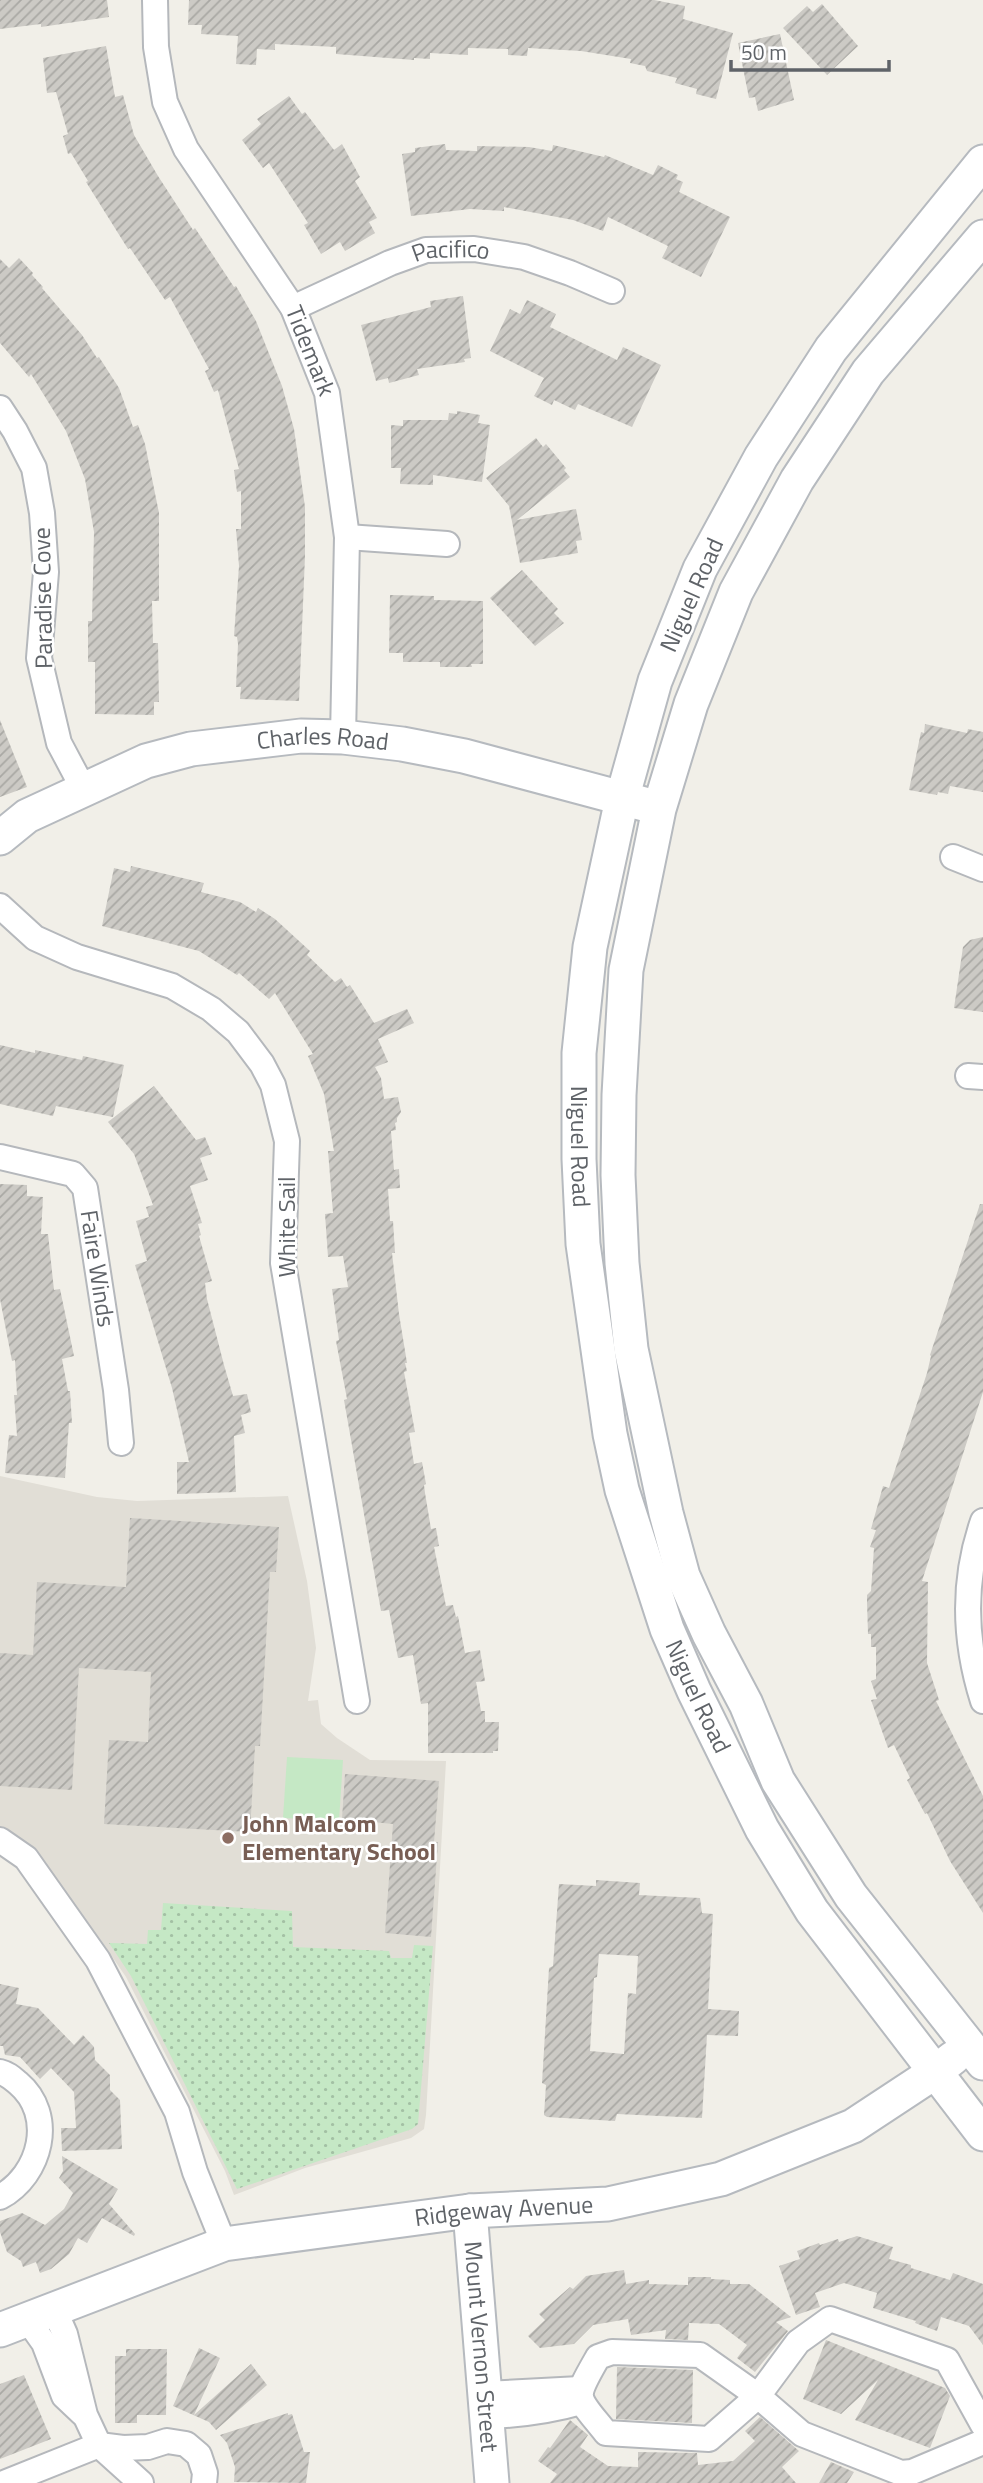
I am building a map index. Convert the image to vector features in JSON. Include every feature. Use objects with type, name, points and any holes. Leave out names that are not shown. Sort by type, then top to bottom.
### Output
[{"type":"main road","name":"Niguel Road","points":[[983,162],[831,349],[761,457],[700,569],[655,681],[622,799],[590,947],[579,1053],[583,1244],[610,1434],[622,1490],[667,1629],[694,1691],[762,1829],[812,1911],[983,2134]]},
{"type":"main road","name":"Niguel Road","points":[[978,2047],[851,1896],[778,1781],[746,1704],[709,1634],[683,1576],[666,1513],[631,1349],[622,1263],[618,1175],[619,1095],[626,970],[659,808],[691,704],[736,592],[797,480],[868,372],[983,237]]},
{"type":"main road","name":"Charles Road","points":[[0,838],[27,816],[146,761],[191,749],[302,736],[343,737],[402,744],[464,756],[659,808]]},
{"type":"main road","name":"Ridgeway Avenue","points":[[27,2319],[224,2244],[470,2211],[608,2204],[721,2179],[853,2126],[978,2047]]},
{"type":"main road","name":"Mount Vernon Street","points":[[470,2211],[492,2483]]},
{"type":"street","name":"Tidemark","points":[[155,0],[156,47],[165,102],[186,149],[293,308],[327,393],[347,537],[343,737]]},
{"type":"street","name":"Pacifico","points":[[293,308],[390,263],[426,250],[474,249],[524,257],[612,291]]},
{"type":"street","name":"Paradise Cove","points":[[0,408],[34,468],[42,513],[46,572],[39,658],[60,743],[84,790]]},
{"type":"street","points":[[347,537],[447,544]]},
{"type":"street","points":[[954,858],[983,869]]},
{"type":"street","name":"White Sail","points":[[0,906],[35,938],[77,957],[172,986],[211,1009],[239,1032],[273,1085],[287,1141],[283,1263],[357,1701]]},
{"type":"street","name":"Faire Winds","points":[[0,1157],[73,1174],[85,1188],[116,1390],[121,1444]]},
{"type":"street","points":[[983,1521],[971,1564],[967,1607],[970,1650],[983,1701]]},
{"type":"street","points":[[0,1840],[26,1858],[98,1960],[177,2112],[195,2172],[224,2244]]},
{"type":"street","points":[[0,2072],[7,2074],[29,2092],[41,2120],[39,2150],[27,2173],[11,2191],[0,2197]]},
{"type":"street","points":[[27,2319],[65,2334],[85,2416],[99,2445],[141,2483]]},
{"type":"street","points":[[580,2396],[606,2433],[709,2438],[758,2396],[798,2342],[830,2319],[947,2360],[983,2425]]},
{"type":"street","points":[[580,2396],[598,2357],[612,2352],[700,2355],[758,2396],[802,2434],[901,2473],[912,2472],[983,2442]]},
{"type":"street","points":[[486,2405],[580,2396]]},
{"type":"street","points":[[4,2483],[99,2445],[148,2447],[167,2441],[186,2444],[199,2455],[205,2473],[204,2483]]},
{"type":"shaded area","name":"John Malcom Elementary School","points":[[0,1476],[97,1497],[137,1501],[288,1496],[307,1581],[316,1648],[308,1701],[318,1700],[321,1724],[370,1760],[446,1761],[426,2115],[424,2129],[411,2138],[305,2168],[234,2195],[225,2171],[126,1977],[100,1939],[84,1923],[28,1849],[0,1827]]},
{"type":"green space","points":[[287,1757],[343,1760],[339,1821],[283,1818]]},
{"type":"green space","points":[[163,1903],[292,1911],[293,1947],[389,1951],[391,1958],[412,1958],[414,1945],[433,1946],[418,2124],[412,2129],[237,2189],[131,1976],[109,1943],[147,1944],[148,1930],[161,1930]]},
{"type":"building","points":[[0,0],[107,0],[109,17],[41,27],[41,24],[0,29]]},
{"type":"building","points":[[189,0],[654,0],[685,6],[683,19],[733,33],[716,99],[696,94],[697,89],[675,83],[677,78],[647,71],[645,66],[630,63],[631,59],[581,51],[528,48],[527,56],[508,55],[508,49],[468,48],[468,55],[430,53],[430,59],[414,60],[336,54],[336,47],[275,44],[275,50],[257,49],[256,65],[236,64],[238,36],[201,34],[202,25],[188,25]]},
{"type":"building","points":[[822,4],[858,46],[827,75],[783,28],[807,6],[813,12]]},
{"type":"building","points":[[780,34],[794,100],[758,111],[755,97],[749,98],[738,43]]},
{"type":"building","points":[[106,46],[115,97],[123,95],[134,135],[193,230],[195,228],[234,287],[236,286],[256,321],[282,386],[294,429],[305,507],[299,701],[240,699],[241,687],[236,687],[238,644],[237,637],[234,636],[239,566],[236,529],[241,529],[241,491],[237,492],[234,470],[239,469],[218,390],[214,392],[205,371],[209,369],[170,297],[165,300],[130,248],[128,249],[71,153],[68,154],[63,136],[68,134],[56,92],[47,93],[43,58]]},
{"type":"building","points":[[289,96],[334,150],[342,144],[360,177],[355,181],[377,218],[369,222],[375,233],[345,251],[340,242],[321,254],[304,225],[308,223],[269,163],[263,168],[242,140],[261,124],[257,119]]},
{"type":"building","points":[[445,144],[446,150],[477,151],[477,146],[529,147],[552,151],[553,145],[604,157],[605,155],[653,175],[658,165],[678,175],[676,179],[683,182],[679,192],[730,217],[701,277],[662,258],[668,246],[608,217],[603,231],[573,220],[504,207],[504,211],[470,209],[411,216],[402,154],[415,152],[415,148]]},
{"type":"building","points":[[19,258],[82,335],[97,358],[99,357],[119,388],[133,427],[138,425],[145,444],[159,513],[159,601],[152,601],[153,643],[158,643],[159,702],[154,702],[154,715],[95,714],[95,662],[88,662],[88,621],[92,621],[94,532],[85,479],[66,431],[31,374],[29,377],[0,343],[0,259],[9,268]]},
{"type":"building","points":[[463,296],[471,358],[464,359],[465,362],[417,369],[419,375],[389,383],[388,378],[376,381],[361,325],[431,307],[430,301]]},
{"type":"building","points":[[527,300],[556,314],[550,327],[617,360],[623,347],[661,365],[632,427],[578,404],[575,410],[554,400],[552,405],[534,396],[544,378],[490,351],[510,309],[520,314]]},
{"type":"building","points":[[457,411],[480,415],[478,423],[490,425],[482,482],[433,475],[433,485],[400,484],[401,468],[391,468],[391,425],[403,426],[403,420],[448,420],[449,413],[457,414]]},
{"type":"building","points":[[536,438],[543,447],[546,444],[570,477],[517,520],[576,509],[582,540],[576,541],[578,553],[520,563],[509,506],[486,478]]},
{"type":"building","points":[[522,570],[558,609],[554,613],[564,623],[535,646],[490,598]]},
{"type":"building","points":[[390,595],[434,596],[434,600],[483,601],[483,664],[471,664],[472,667],[440,667],[440,662],[403,662],[403,653],[389,653]]},
{"type":"building","points":[[0,720],[27,787],[0,797]]},
{"type":"building","points":[[925,724],[967,733],[968,729],[983,732],[983,792],[950,786],[948,794],[938,792],[937,795],[909,790]]},
{"type":"building","points":[[131,866],[204,883],[201,892],[240,902],[256,912],[258,908],[275,919],[310,951],[307,955],[335,982],[341,978],[347,987],[350,985],[374,1023],[407,1009],[414,1023],[378,1039],[388,1062],[375,1067],[381,1078],[384,1099],[398,1097],[401,1112],[395,1123],[396,1130],[391,1131],[394,1170],[399,1169],[400,1188],[388,1189],[395,1253],[392,1253],[407,1363],[407,1371],[404,1372],[415,1432],[409,1433],[414,1464],[422,1462],[431,1529],[436,1528],[439,1546],[434,1547],[446,1606],[453,1605],[456,1617],[458,1616],[465,1653],[480,1650],[485,1681],[476,1682],[481,1711],[485,1711],[485,1722],[499,1722],[498,1751],[428,1753],[428,1703],[421,1704],[413,1655],[398,1658],[389,1610],[381,1611],[336,1341],[339,1340],[332,1289],[348,1287],[343,1256],[328,1257],[325,1214],[333,1213],[328,1151],[334,1151],[324,1094],[308,1056],[313,1054],[275,993],[269,999],[239,973],[237,975],[199,951],[102,926],[114,868],[130,872]]},
{"type":"building","points":[[983,937],[983,1012],[954,1008],[963,947],[970,940]]},
{"type":"building","points":[[0,1045],[82,1060],[83,1056],[124,1065],[113,1117],[56,1106],[53,1116],[0,1104]]},
{"type":"building","points":[[154,1086],[196,1140],[205,1137],[212,1154],[200,1158],[208,1180],[190,1186],[202,1223],[198,1224],[199,1236],[212,1281],[205,1283],[207,1299],[224,1365],[233,1396],[247,1394],[251,1412],[241,1415],[245,1433],[234,1436],[236,1492],[177,1494],[177,1462],[189,1462],[172,1388],[135,1265],[147,1261],[136,1221],[149,1217],[146,1207],[153,1205],[134,1154],[108,1122]]},
{"type":"building","points":[[0,1184],[27,1185],[27,1196],[43,1197],[41,1234],[48,1234],[54,1290],[60,1289],[74,1356],[62,1359],[70,1391],[72,1423],[69,1423],[65,1478],[5,1473],[9,1435],[17,1436],[14,1395],[17,1395],[15,1360],[12,1361],[0,1299]]},
{"type":"building","points":[[980,1204],[983,1204],[983,1392],[922,1581],[928,1582],[927,1663],[939,1700],[936,1701],[983,1796],[983,1913],[950,1861],[927,1813],[925,1814],[907,1780],[910,1778],[894,1745],[888,1748],[871,1700],[877,1699],[871,1681],[876,1679],[876,1647],[871,1647],[871,1634],[868,1634],[867,1602],[867,1595],[871,1591],[874,1548],[870,1547],[876,1530],[871,1529],[883,1486],[889,1488]]},
{"type":"building","name":"John Malcom Elementary School","points":[[130,1518],[279,1527],[276,1572],[270,1572],[260,1746],[255,1746],[250,1832],[104,1824],[109,1740],[148,1742],[151,1672],[79,1668],[72,1790],[0,1786],[0,1653],[33,1655],[37,1582],[126,1587]]},
{"type":"building","points":[[345,1774],[439,1781],[434,1842],[438,1842],[431,1937],[385,1933],[393,1824],[342,1819]]},
{"type":"building","points":[[596,1880],[640,1883],[639,1895],[700,1898],[702,1913],[713,1914],[708,2009],[739,2011],[738,2036],[707,2035],[702,2118],[617,2114],[615,2121],[544,2115],[546,2085],[542,2083],[549,1968],[553,1966],[559,1884],[596,1886]],"holes":[[[599,1954],[638,1956],[636,1994],[628,1993],[624,2054],[590,2051],[594,1978],[597,1977]]]},
{"type":"building","points":[[0,1984],[19,1988],[16,2004],[38,2008],[74,2045],[83,2035],[94,2047],[95,2060],[110,2075],[110,2090],[120,2100],[122,2149],[62,2151],[61,2128],[76,2128],[74,2092],[51,2068],[40,2079],[20,2057],[5,2055],[3,2046],[0,2046]]},
{"type":"building","points":[[62,2156],[118,2189],[109,2204],[135,2234],[134,2236],[102,2218],[87,2243],[78,2238],[69,2254],[51,2269],[40,2273],[36,2262],[23,2267],[21,2261],[7,2252],[0,2232],[0,2221],[22,2213],[45,2225],[64,2209],[73,2193],[59,2178],[63,2171]]},
{"type":"building","points":[[857,2236],[893,2247],[889,2259],[911,2265],[911,2268],[950,2280],[953,2273],[983,2284],[983,2345],[969,2326],[941,2317],[937,2331],[915,2323],[916,2321],[873,2308],[877,2293],[844,2283],[815,2293],[820,2307],[796,2315],[779,2266],[800,2259],[797,2251],[819,2243],[820,2245],[838,2239],[839,2242]]},
{"type":"building","points":[[624,2270],[626,2284],[649,2280],[649,2284],[688,2285],[688,2277],[711,2277],[730,2280],[730,2284],[749,2284],[791,2317],[776,2322],[788,2331],[755,2372],[737,2358],[747,2345],[719,2324],[689,2323],[688,2340],[665,2339],[666,2330],[631,2335],[628,2319],[593,2325],[574,2344],[540,2348],[528,2336],[545,2320],[539,2314],[586,2276]]},
{"type":"building","points":[[826,2340],[945,2388],[950,2396],[930,2448],[855,2420],[878,2380],[841,2414],[803,2399]]},
{"type":"building","points":[[199,2348],[220,2358],[194,2415],[251,2364],[267,2385],[216,2430],[209,2422],[173,2406]]},
{"type":"building","points":[[126,2349],[167,2349],[166,2415],[137,2415],[137,2423],[115,2423],[115,2356],[126,2356]]},
{"type":"building","points":[[617,2367],[693,2370],[692,2423],[616,2419]]},
{"type":"building","points":[[24,2375],[51,2439],[0,2459],[0,2384]]},
{"type":"building","points":[[292,2414],[304,2452],[310,2452],[306,2483],[234,2482],[235,2467],[227,2443],[220,2435]]},
{"type":"building","points":[[760,2417],[799,2451],[782,2467],[796,2483],[550,2483],[557,2474],[538,2461],[570,2420],[588,2435],[580,2447],[608,2466],[638,2467],[638,2452],[697,2453],[698,2465],[733,2461],[755,2441],[745,2431]]},
{"type":"building","points":[[831,2462],[854,2472],[847,2483],[819,2483]]},
{"type":"place","name":"John Malcom Elementary School","points":[[228,1838]]}]
